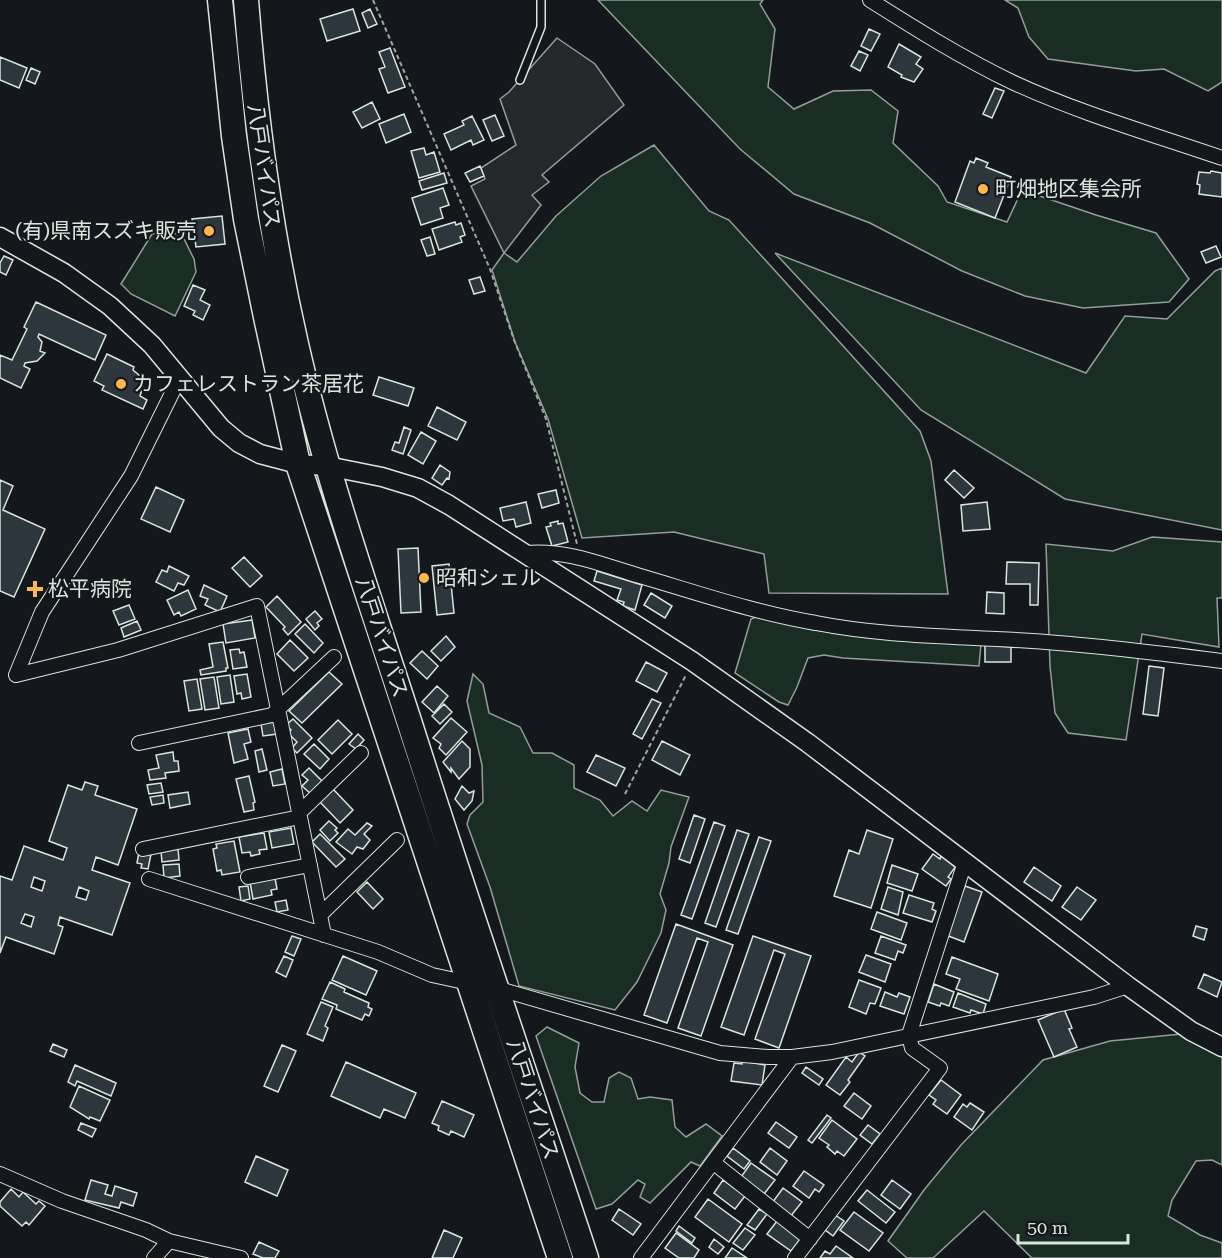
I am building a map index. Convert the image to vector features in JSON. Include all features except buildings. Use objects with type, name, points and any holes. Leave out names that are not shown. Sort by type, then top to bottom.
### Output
[{"type":"highway","name":"八戸バイパス","points":[[220,0],[234,136],[246,219],[298,464],[560,1258]]},
{"type":"highway","name":"八戸バイパス","points":[[246,0],[260,153],[270,217],[296,345],[327,466],[586,1258]]},
{"type":"street","points":[[870,0],[954,53],[1013,82],[1070,106],[1222,158]]},
{"type":"street","points":[[0,237],[64,273],[110,306],[152,345],[221,428],[239,443],[260,454],[298,464],[327,466],[382,477],[418,488],[526,553],[692,661],[808,743],[1128,986],[1191,1031],[1222,1047]]},
{"type":"street","points":[[179,379],[131,476],[42,612],[16,675],[118,650],[257,606],[324,935]]},
{"type":"street","points":[[526,553],[546,551],[580,558],[754,610],[815,623],[904,635],[1033,641],[1222,661]]},
{"type":"street","points":[[139,743],[272,715],[334,657]]},
{"type":"street","points":[[143,849],[299,815],[361,753]]},
{"type":"street","points":[[320,915],[397,840]]},
{"type":"street","points":[[795,1258],[940,1068],[912,1048],[909,1035],[965,862]]},
{"type":"street","points":[[248,876],[309,865]]},
{"type":"street","points":[[149,879],[378,952],[432,975],[469,983]]},
{"type":"street","points":[[496,988],[720,1053],[768,1058],[831,1052],[1094,997],[1128,986]]},
{"type":"street","points":[[641,1258],[792,1057]]},
{"type":"street","points":[[714,1163],[810,1239]]},
{"type":"street","points":[[0,1174],[62,1201],[146,1230],[169,1241],[242,1258]]},
{"type":"street","points":[[154,1258],[169,1241]]},
{"type":"lane","points":[[520,80],[541,27],[541,0]]},
{"type":"path","points":[[373,0],[490,269],[514,340],[546,419],[580,558]]},
{"type":"path","points":[[625,794],[692,661]]},
{"type":"green space","points":[[598,0],[763,0],[760,4],[775,29],[768,87],[794,109],[833,91],[871,90],[898,111],[893,143],[938,186],[947,202],[1007,222],[1022,190],[1156,233],[1189,279],[1169,302],[1083,308],[1025,296],[962,271],[870,223],[794,194],[740,149]]},
{"type":"green space","points":[[1005,0],[1222,0],[1222,82],[1208,91],[1164,69],[1136,71],[1048,59],[1029,37],[1018,8]]},
{"type":"green space","points":[[654,145],[709,211],[729,220],[920,431],[931,461],[948,594],[769,593],[764,554],[674,532],[582,538],[548,419],[515,342],[492,270],[504,253],[517,262],[556,216],[601,176]]},
{"type":"green space","points":[[166,232],[182,235],[194,259],[196,272],[175,316],[131,294],[121,284],[152,234]]},
{"type":"green space","points":[[775,253],[1086,373],[1125,316],[1167,319],[1215,271],[1222,268],[1222,530],[1065,499],[921,410]]},
{"type":"green space","points":[[1152,537],[1222,542],[1222,598],[1217,598],[1219,647],[1142,634],[1126,740],[1068,733],[1055,713],[1050,666],[1046,544],[1113,551]]},
{"type":"green space","points":[[756,617],[814,630],[915,641],[981,644],[979,666],[824,655],[808,658],[788,705],[779,702],[735,673],[751,619]]},
{"type":"green space","points":[[473,674],[483,684],[489,713],[520,727],[533,753],[552,753],[574,765],[574,788],[600,800],[613,816],[632,801],[647,811],[661,790],[689,797],[671,847],[660,894],[666,910],[661,933],[637,982],[615,1010],[519,986],[490,887],[467,824],[470,815],[483,802],[482,765],[467,701]]},
{"type":"green space","points":[[547,1027],[579,1043],[575,1067],[580,1093],[592,1102],[604,1102],[609,1078],[619,1072],[631,1078],[638,1099],[650,1097],[672,1100],[675,1127],[686,1137],[706,1124],[722,1136],[700,1166],[691,1162],[650,1203],[640,1197],[645,1184],[638,1180],[612,1204],[596,1209],[536,1036]]},
{"type":"green space","points":[[1181,1034],[1222,1057],[1222,1165],[1212,1160],[1196,1161],[1172,1200],[1168,1216],[1200,1235],[1222,1243],[1222,1258],[1032,1258],[984,1211],[933,1258],[907,1258],[888,1241],[924,1190],[961,1145],[1043,1060],[1110,1041]]},
{"type":"shaded area","points":[[557,38],[595,64],[624,105],[542,175],[549,182],[532,195],[541,205],[504,253],[471,186],[485,179],[481,168],[516,145],[500,99]]},
{"type":"place","name":"町畑地区集会所","points":[[983,189]]},
{"type":"place","name":"(有)県南スズキ販売","points":[[209,231]]},
{"type":"place","name":"カフェレストラン茶居花","points":[[121,384]]},
{"type":"place","name":"昭和シェル","points":[[424,578]]},
{"type":"place","name":"松平病院","points":[[35,589]]}]
